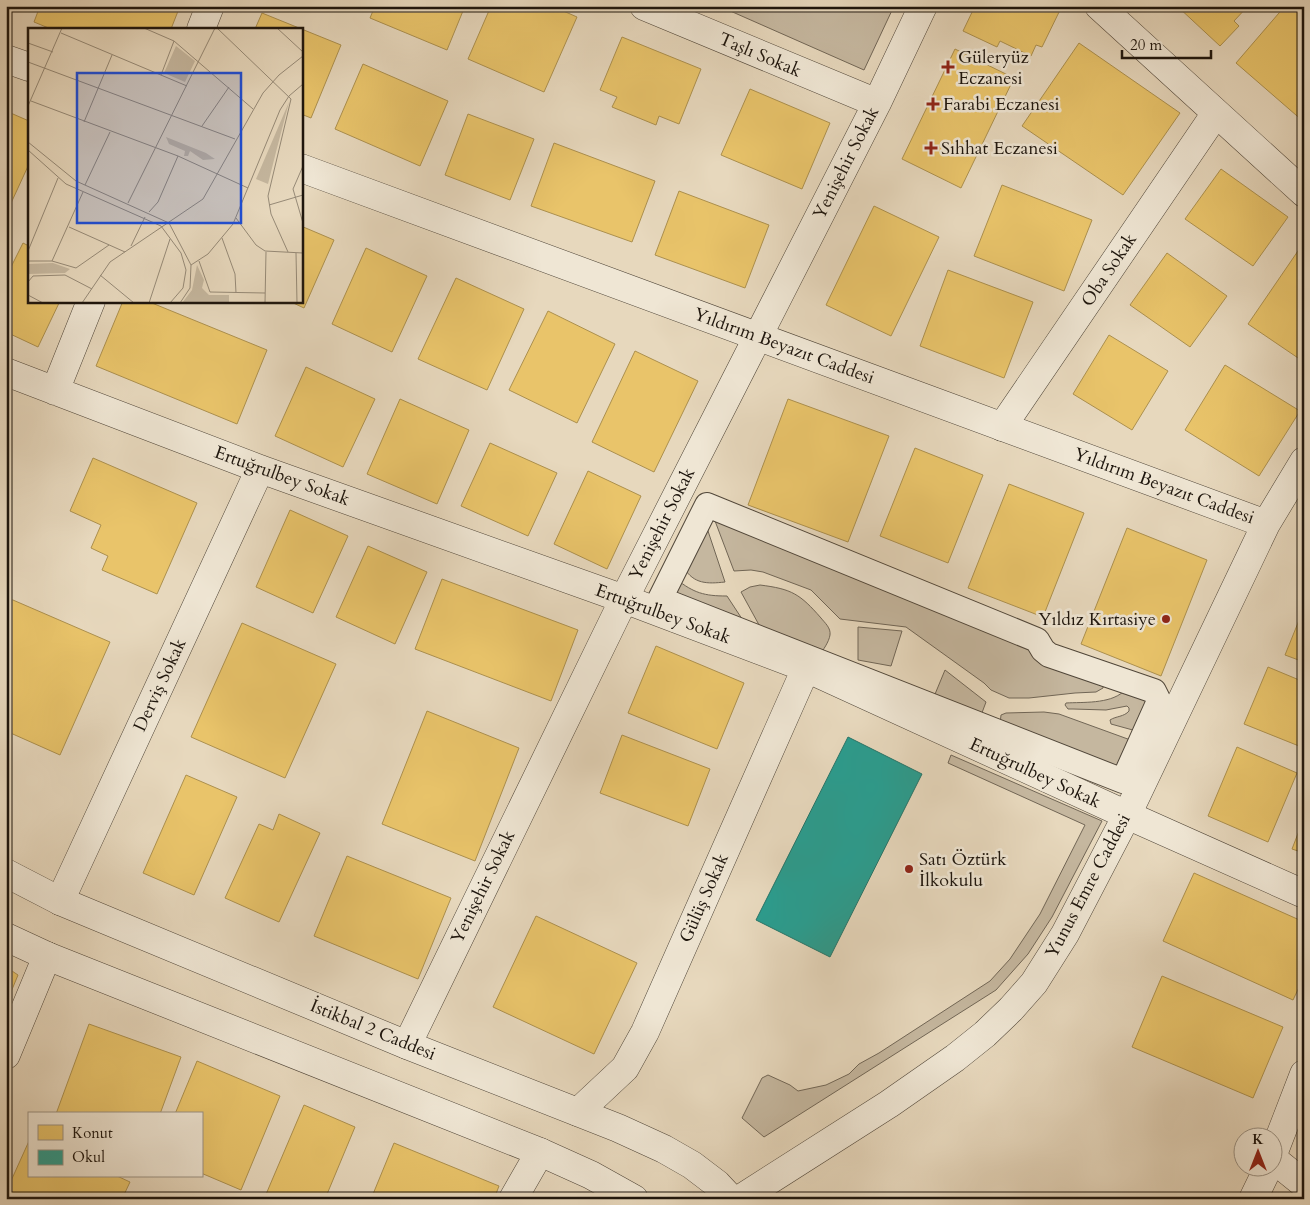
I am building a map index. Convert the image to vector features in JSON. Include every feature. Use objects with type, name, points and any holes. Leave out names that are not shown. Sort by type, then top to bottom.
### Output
[{"type":"street","points":[[201,28],[210,6]]},
{"type":"street","name":"Yenişehir Sokak","points":[[407,1045],[624,599],[876,103],[923,6]]},
{"type":"street","points":[[1099,6],[1304,193]]},
{"type":"street","name":"Taşlı Sokak","points":[[661,10],[876,103]]},
{"type":"street","points":[[6,59],[28,67]]},
{"type":"street","name":"Oba Sokak","points":[[1002,427],[1216,112]]},
{"type":"street","name":"Yıldırım Beyazıt Caddesi","points":[[302,168],[1266,524]]},
{"type":"street","points":[[55,391],[91,302]]},
{"type":"street","name":"Ertuğrulbey Sokak","points":[[6,372],[260,469],[624,599],[806,668],[1304,894]]},
{"type":"street","name":"Yunus Emre Caddesi","points":[[740,1199],[921,1082],[985,1034],[1034,984],[1065,934],[1127,815],[1266,524],[1304,461]]},
{"type":"street","name":"Derviş Sokak","points":[[60,901],[260,469]]},
{"type":"street","points":[[707,505],[1037,640],[1043,650],[1049,655],[1154,691],[1159,701],[1122,780],[660,599],[707,505]]},
{"type":"street","name":"Gülüş Sokak","points":[[578,1112],[625,1068],[645,1032],[806,668]]},
{"type":"street","name":"İstikbal 2 Caddesi","points":[[6,873],[60,901],[407,1045],[618,1128],[664,1149],[692,1165],[717,1184],[732,1199]]},
{"type":"street","points":[[6,937],[47,956],[540,1152],[590,1175],[634,1199]]},
{"type":"street","points":[[6,1055],[47,956]]},
{"type":"street","points":[[1282,1132],[1304,1074]]},
{"type":"street","points":[[514,1199],[540,1152]]},
{"type":"street","points":[[1282,1166],[1304,1184]]},
{"type":"street","points":[[1253,1199],[1263,1178]]},
{"type":"shaded area","points":[[719,6],[894,6],[864,70]]},
{"type":"shaded area","points":[[712,513],[1104,682],[1103,688],[1096,692],[1029,698],[1009,698],[991,690],[906,627],[840,619],[811,590],[763,572],[751,570],[734,571]]},
{"type":"shaded area","points":[[704,519],[725,582],[702,582],[692,577],[684,568]]},
{"type":"shaded area","points":[[676,579],[688,588],[700,593],[727,596],[748,628],[666,598]]},
{"type":"shaded area","points":[[760,585],[780,588],[795,594],[807,603],[826,624],[830,630],[830,635],[819,656],[764,634],[741,592],[750,587]]},
{"type":"shaded area","points":[[858,627],[902,631],[891,666],[858,660]]},
{"type":"shaded area","points":[[945,670],[986,702],[980,718],[933,699]]},
{"type":"shaded area","points":[[1123,692],[1150,696],[1140,732],[1111,724],[1110,720],[1129,711],[1127,706],[1106,710],[1068,709],[1065,705],[1066,703],[1111,699]]},
{"type":"shaded area","points":[[1044,712],[1059,714],[1136,742],[1122,776],[1000,724],[1001,715],[1006,713]]},
{"type":"shaded area","points":[[951,755],[1102,821],[1052,917],[1028,954],[996,990],[764,1137],[742,1118],[762,1078],[768,1075],[790,1085],[798,1091],[826,1085],[849,1074],[859,1064],[990,981],[1010,959],[1040,914],[1085,825],[948,763]]},
{"type":"building: Konut","points":[[40,6],[180,6],[171,28],[49,28],[34,22]]},
{"type":"building: Konut","points":[[375,6],[465,6],[447,50],[370,18]]},
{"type":"building: Konut","points":[[491,6],[552,6],[577,17],[544,92],[468,59]]},
{"type":"building: Konut","points":[[975,6],[1062,6],[1042,47],[1036,45],[1031,56],[1000,41],[997,47],[963,31]]},
{"type":"building: Konut","points":[[1177,6],[1248,6],[1234,21],[1239,26],[1220,46]]},
{"type":"building: Konut","points":[[1285,6],[1292,6],[1304,16],[1304,122],[1236,63]]},
{"type":"building: Konut","points":[[262,13],[299,28],[255,28]]},
{"type":"building: Konut","points":[[302,29],[341,45],[311,118],[302,114]]},
{"type":"building: Konut","points":[[622,37],[701,69],[679,124],[659,116],[656,125],[612,107],[617,97],[600,90]]},
{"type":"building: Konut","points":[[1079,43],[1180,113],[1123,195],[1022,126]]},
{"type":"building: Konut","points":[[955,49],[1014,78],[961,188],[902,159]]},
{"type":"building: Konut","points":[[363,64],[448,101],[420,166],[335,129]]},
{"type":"building: Konut","points":[[750,89],[830,123],[802,189],[721,155]]},
{"type":"building: Konut","points":[[6,111],[28,121],[28,166],[6,214]]},
{"type":"building: Konut","points":[[468,114],[534,139],[510,200],[445,175]]},
{"type":"building: Konut","points":[[554,143],[655,181],[632,242],[531,206]]},
{"type":"building: Konut","points":[[1221,169],[1288,217],[1253,266],[1185,219]]},
{"type":"building: Konut","points":[[1002,185],[1092,220],[1064,291],[974,256]]},
{"type":"building: Konut","points":[[679,191],[769,225],[745,288],[655,255]]},
{"type":"building: Konut","points":[[874,206],[939,237],[891,336],[826,305]]},
{"type":"building: Konut","points":[[302,226],[334,240],[304,308],[291,302],[302,302]]},
{"type":"building: Konut","points":[[23,243],[28,246],[28,302],[60,302],[38,347],[6,332],[6,277]]},
{"type":"building: Konut","points":[[366,248],[427,276],[392,352],[332,324]]},
{"type":"building: Konut","points":[[1300,248],[1304,251],[1304,362],[1248,324]]},
{"type":"building: Konut","points":[[1167,253],[1227,296],[1190,347],[1130,305]]},
{"type":"building: Konut","points":[[948,270],[1033,302],[1004,378],[920,346]]},
{"type":"building: Konut","points":[[456,278],[524,309],[487,390],[418,359]]},
{"type":"building: Konut","points":[[123,302],[149,302],[267,350],[237,424],[96,366]]},
{"type":"building: Konut","points":[[548,311],[615,344],[577,423],[509,390]]},
{"type":"building: Konut","points":[[1109,335],[1168,371],[1132,430],[1073,394]]},
{"type":"building: Konut","points":[[635,351],[698,381],[654,472],[592,442]]},
{"type":"building: Konut","points":[[1225,365],[1300,411],[1259,476],[1185,430]]},
{"type":"building: Konut","points":[[306,367],[375,399],[343,467],[275,436]]},
{"type":"building: Konut","points":[[400,399],[469,430],[437,504],[367,474]]},
{"type":"building: Konut","points":[[788,399],[889,436],[848,542],[748,505]]},
{"type":"building: Konut","points":[[490,443],[557,473],[528,536],[461,506]]},
{"type":"building: Konut","points":[[915,448],[983,475],[948,563],[880,536]]},
{"type":"building: Konut","points":[[93,458],[197,503],[157,594],[102,570],[108,556],[91,548],[101,525],[70,511]]},
{"type":"building: Konut","points":[[588,471],[641,496],[607,569],[554,544]]},
{"type":"building: Konut","points":[[1009,484],[1084,513],[1043,617],[968,588]]},
{"type":"building: Konut","points":[[290,510],[348,536],[313,613],[256,587]]},
{"type":"building: Konut","points":[[1127,528],[1207,560],[1161,676],[1081,644]]},
{"type":"building: Konut","points":[[368,546],[427,572],[395,644],[336,617]]},
{"type":"building: Konut","points":[[442,579],[578,630],[551,701],[415,649]]},
{"type":"building: Konut","points":[[6,597],[110,642],[60,755],[6,731]]},
{"type":"building: Konut","points":[[1304,608],[1304,662],[1285,655]]},
{"type":"building: Konut","points":[[242,623],[336,664],[285,778],[191,737]]},
{"type":"building: Konut","points":[[656,646],[744,683],[717,749],[628,713]]},
{"type":"building: Konut","points":[[1268,667],[1304,682],[1304,748],[1244,724]]},
{"type":"building: Konut","points":[[427,711],[519,748],[475,861],[382,824]]},
{"type":"building: Konut","points":[[622,735],[710,769],[688,826],[600,793]]},
{"type":"building: Konut","points":[[1237,747],[1297,773],[1268,842],[1208,816]]},
{"type":"building: Konut","points":[[186,775],[237,797],[194,895],[143,873]]},
{"type":"building: Konut","points":[[279,814],[320,833],[279,922],[225,898],[259,824],[273,830]]},
{"type":"building: Konut","points":[[1304,818],[1304,853],[1292,849]]},
{"type":"building: Konut","points":[[347,856],[451,898],[418,979],[314,936]]},
{"type":"building: Konut","points":[[1194,873],[1304,922],[1304,977],[1293,1000],[1163,941]]},
{"type":"building: Konut","points":[[536,916],[637,963],[594,1054],[493,1007]]},
{"type":"building: Konut","points":[[6,967],[18,975],[6,1004]]},
{"type":"building: Konut","points":[[1162,976],[1283,1027],[1253,1098],[1132,1047]]},
{"type":"building: Konut","points":[[89,1024],[181,1057],[161,1112],[57,1112]]},
{"type":"building: Konut","points":[[197,1061],[280,1096],[241,1190],[202,1173],[202,1112],[176,1112]]},
{"type":"building: Konut","points":[[304,1105],[355,1127],[325,1199],[264,1199]]},
{"type":"building: Konut","points":[[28,1143],[28,1178],[121,1178],[130,1182],[122,1199],[6,1199],[6,1192]]},
{"type":"building: Konut","points":[[394,1143],[499,1186],[494,1199],[371,1199]]},
{"type":"building: Okul","points":[[848,737],[922,774],[830,957],[756,920]]},
{"type":"place","name":"Güleryüz Eczanesi","points":[[948,67]]},
{"type":"place","name":"Farabi Eczanesi","points":[[933,104]]},
{"type":"place","name":"Sıhhat Eczanesi","points":[[931,148]]},
{"type":"place","name":"Yıldız Kırtasiye","points":[[1166,619]]},
{"type":"place","name":"Satı Öztürk İlkokulu","points":[[909,869]]}]
